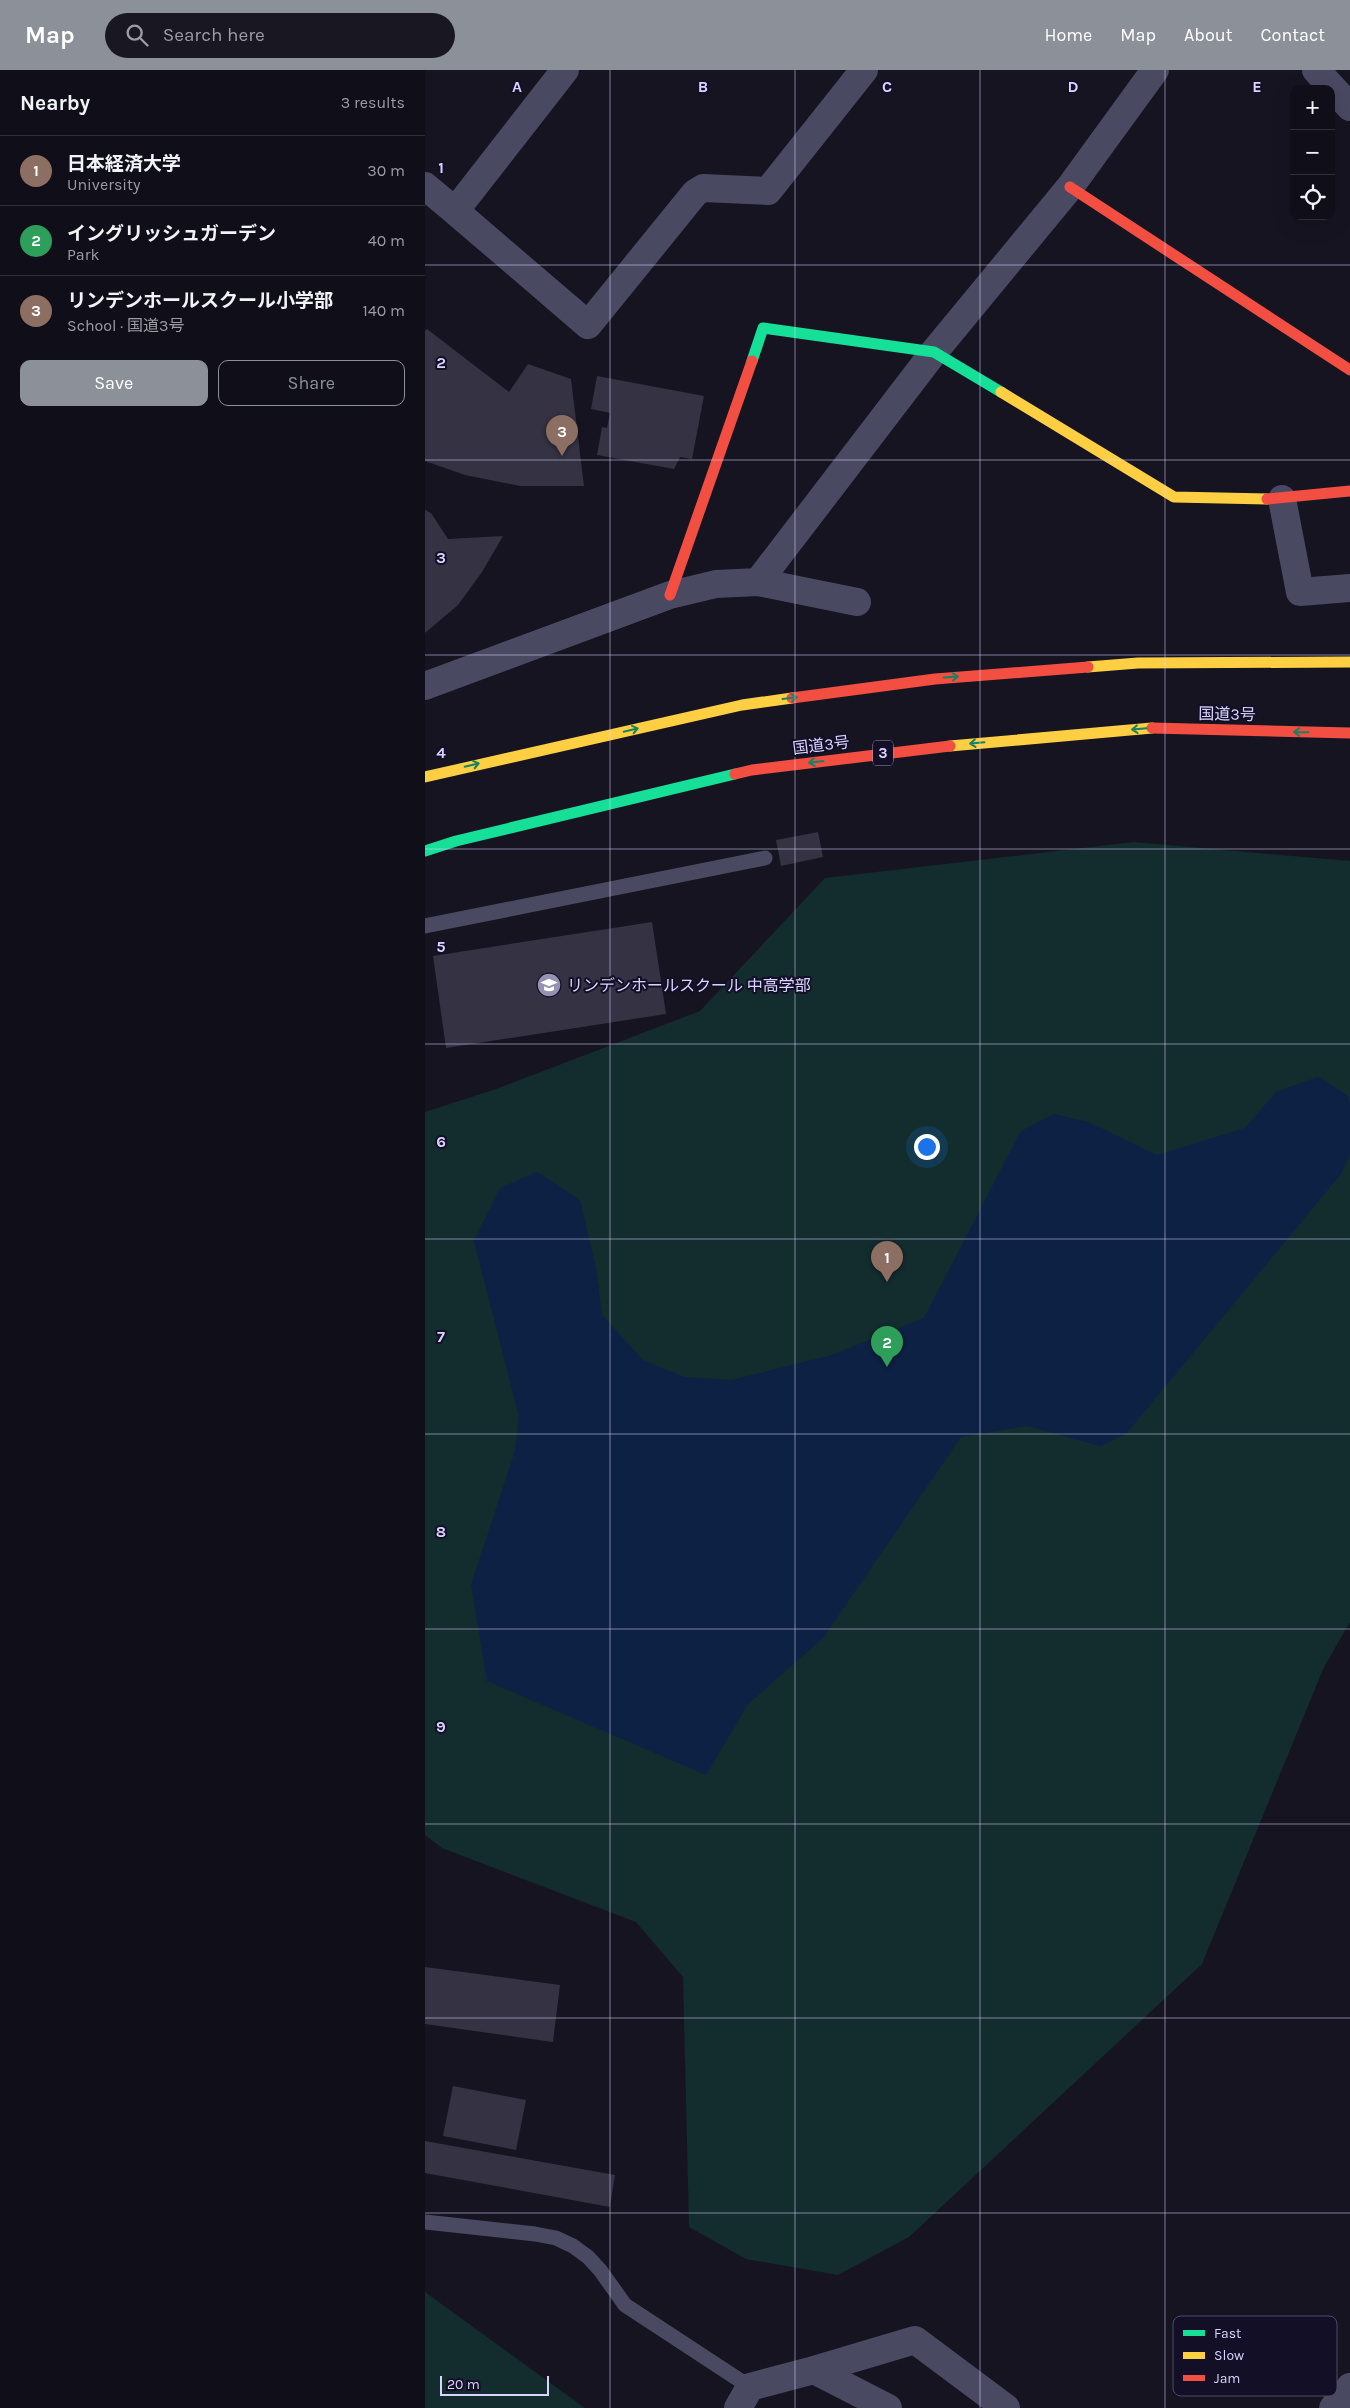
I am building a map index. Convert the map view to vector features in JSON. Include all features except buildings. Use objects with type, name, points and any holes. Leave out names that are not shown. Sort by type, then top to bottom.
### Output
[{"type":"main road","points":[[1069,187],[1350,370]]},
{"type":"main road","points":[[671,596],[763,328],[934,352],[1174,497],[1282,499],[1350,491]]},
{"type":"main road","points":[[425,777],[742,705],[935,678],[1138,663],[1350,662]]},
{"type":"main road","name":"国道3号","points":[[425,851],[456,841],[752,770],[933,747],[1151,728],[1350,733]]},
{"type":"street","points":[[455,211],[565,70]]},
{"type":"street","points":[[425,186],[588,325],[695,192],[703,188],[769,190],[864,70]]},
{"type":"street","points":[[758,582],[934,352],[1069,187],[1155,70]]},
{"type":"street","points":[[1316,70],[1350,107]]},
{"type":"street","points":[[1282,499],[1300,592],[1350,588]]},
{"type":"street","points":[[425,686],[671,596],[716,584],[758,582],[857,602]]},
{"type":"street","points":[[744,2397],[814,2370],[915,2340],[1006,2408]]},
{"type":"street","points":[[814,2370],[888,2408]]},
{"type":"street","points":[[1333,2408],[1350,2387]]},
{"type":"lane","points":[[425,926],[765,858]]},
{"type":"lane","points":[[425,2222],[535,2234],[556,2238],[573,2246],[588,2257],[600,2270],[625,2305],[744,2397]]},
{"type":"green space","points":[[1134,842],[1350,861],[1350,1622],[1324,1667],[1202,1964],[909,2237],[838,2275],[746,2259],[689,2227],[683,1977],[636,1922],[442,1848],[425,1835],[425,1112],[496,1089],[700,1011],[825,878]]},
{"type":"green space","points":[[425,2292],[585,2408],[425,2408]]},
{"type":"water","points":[[1318,1077],[1347,1095],[1350,1104],[1350,1154],[1341,1174],[1126,1434],[1100,1446],[1027,1426],[961,1437],[823,1638],[748,1704],[706,1775],[487,1681],[471,1585],[515,1451],[519,1417],[474,1241],[500,1188],[537,1172],[580,1200],[596,1268],[602,1315],[643,1360],[684,1377],[732,1380],[832,1355],[924,1318],[1021,1131],[1054,1114],[1088,1122],[1157,1155],[1245,1128],[1276,1092]]},
{"type":"traffic: fast","points":[[752,361],[763,328],[934,352],[1001,392]]},
{"type":"traffic: fast","points":[[425,851],[456,841],[735,774]]},
{"type":"traffic: slow","points":[[1001,392],[1174,497],[1267,499]]},
{"type":"traffic: slow","points":[[1088,667],[1138,663],[1350,662]]},
{"type":"traffic: slow","points":[[425,777],[742,705],[792,698]]},
{"type":"traffic: slow","points":[[950,746],[1152,728]]},
{"type":"traffic: jam","points":[[1070,187],[1350,370]]},
{"type":"traffic: jam","points":[[670,595],[752,361]]},
{"type":"traffic: jam","points":[[1267,499],[1350,491]]},
{"type":"traffic: jam","points":[[792,698],[935,679],[1088,667]]},
{"type":"traffic: jam","points":[[1152,728],[1350,733]]},
{"type":"traffic: jam","points":[[735,774],[752,770],[950,746]]},
{"type":"place","name":"リンデンホールスクール小学部","points":[[562,456]]},
{"type":"place","name":"リンデンホールスクール 中高学部","points":[[549,985]]},
{"type":"place","name":"日本経済大学","points":[[887,1282]]},
{"type":"place","name":"イングリッシュガーデン","points":[[887,1367]]}]
